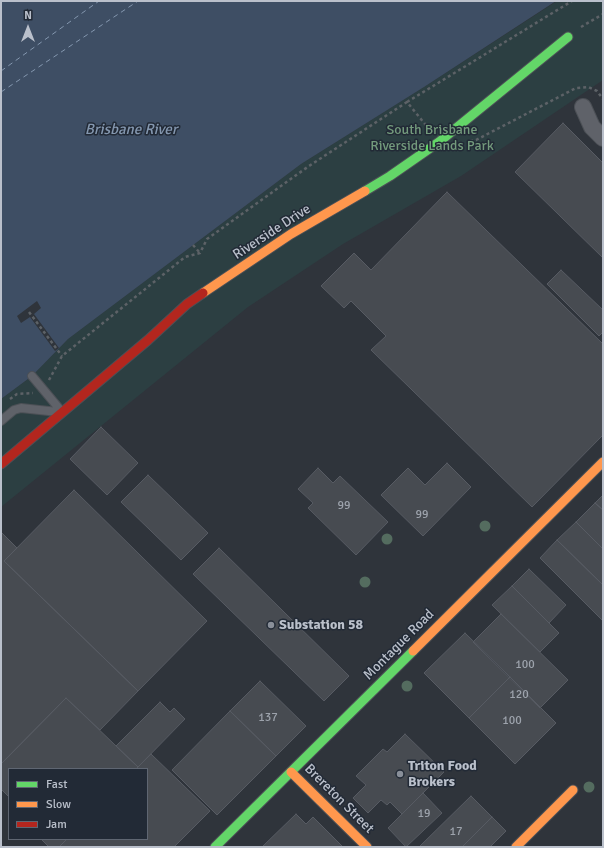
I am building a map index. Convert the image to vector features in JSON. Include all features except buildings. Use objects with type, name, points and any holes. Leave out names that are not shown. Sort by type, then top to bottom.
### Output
[{"type":"street","name":"Riverside Drive","points":[[1,464],[148,340],[186,304],[291,234],[390,176],[439,142],[568,38]]},
{"type":"street","points":[[583,107],[592,127],[603,138]]},
{"type":"street","name":"Montague Road","points":[[215,847],[603,462]]},
{"type":"street","name":"Brereton Street","points":[[291,772],[367,847]]},
{"type":"street","points":[[516,847],[573,790]]},
{"type":"lane","points":[[32,376],[63,412]]},
{"type":"lane","points":[[1,421],[14,410],[21,408],[63,412]]},
{"type":"path","points":[[48,383],[62,356],[186,257],[200,253],[207,239],[308,166],[407,102],[572,1]]},
{"type":"path","points":[[568,38],[580,28],[603,14]]},
{"type":"path","points":[[469,141],[476,140],[576,88],[588,87],[597,91],[603,99]]},
{"type":"path","points":[[407,102],[439,142]]},
{"type":"path","points":[[193,245],[200,253]]},
{"type":"path","points":[[29,312],[62,356]]},
{"type":"green space","name":"South Brisbane Riverside Lands Park","points":[[557,1],[603,1],[603,80],[461,176],[343,244],[248,307],[1,507],[1,399],[32,376],[68,339],[301,164]]},
{"type":"water","name":"Brisbane River","points":[[1,1],[556,1],[424,87],[301,164],[68,339],[32,376],[1,399]]},
{"type":"pier","points":[[37,301],[41,308],[34,314],[59,348],[55,351],[30,317],[21,323],[17,316]]},
{"type":"ferry route","points":[[1,71],[99,1]]},
{"type":"ferry route","points":[[1,92],[138,1]]},
{"type":"traffic: fast","points":[[365,191],[390,176],[439,142],[568,37]]},
{"type":"traffic: fast","points":[[215,847],[413,651]]},
{"type":"traffic: slow","points":[[203,293],[291,234],[365,191]]},
{"type":"traffic: slow","points":[[413,651],[603,462]]},
{"type":"traffic: slow","points":[[291,772],[367,847]]},
{"type":"traffic: slow","points":[[516,847],[573,790]]},
{"type":"traffic: jam","points":[[1,464],[148,340],[187,304],[203,293]]},
{"type":"place","name":"Substation 58","points":[[271,625]]},
{"type":"place","name":"Triton Food Brokers","points":[[400,774]]}]
